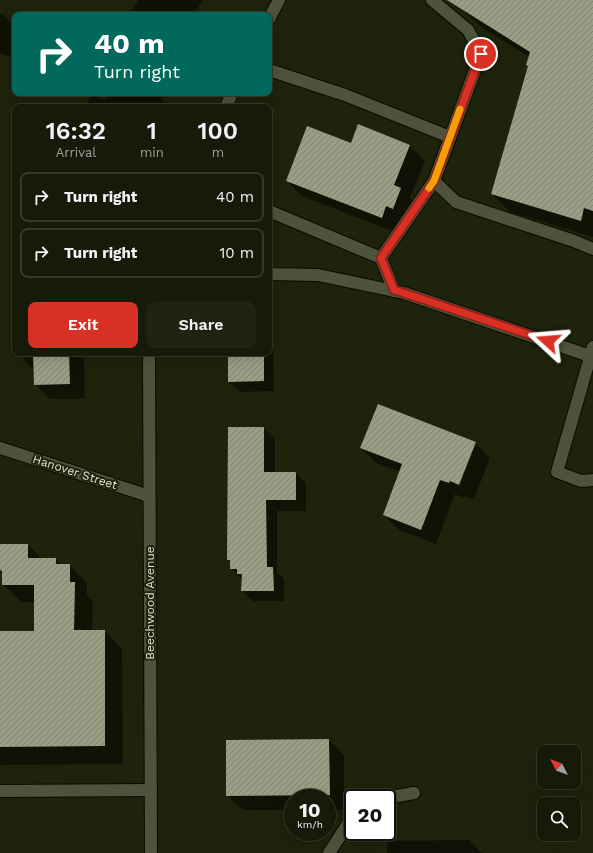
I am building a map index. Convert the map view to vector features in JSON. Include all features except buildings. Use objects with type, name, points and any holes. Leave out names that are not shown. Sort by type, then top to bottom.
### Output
[{"type":"street","points":[[272,13],[279,0]]},
{"type":"street","points":[[381,258],[434,181],[481,54],[468,30],[432,0]]},
{"type":"street","points":[[272,71],[345,95],[450,137]]},
{"type":"street","points":[[434,181],[456,202],[574,241],[593,249]]},
{"type":"street","points":[[272,212],[381,258],[394,290]]},
{"type":"street","points":[[272,274],[318,275],[394,290],[592,351],[557,472],[581,481],[593,480]]},
{"type":"street","name":"Beechwood Avenue","points":[[148,356],[151,853]]},
{"type":"street","name":"Hanover Street","points":[[0,448],[149,496]]},
{"type":"street","points":[[0,791],[151,790]]},
{"type":"street","points":[[396,796],[414,793]]},
{"type":"street","points":[[329,853],[344,830]]},
{"type":"slow traffic","points":[[429,188],[434,181],[460,109]]},
{"type":"route","points":[[481,54],[434,181],[381,258],[394,290],[548,341]]}]
